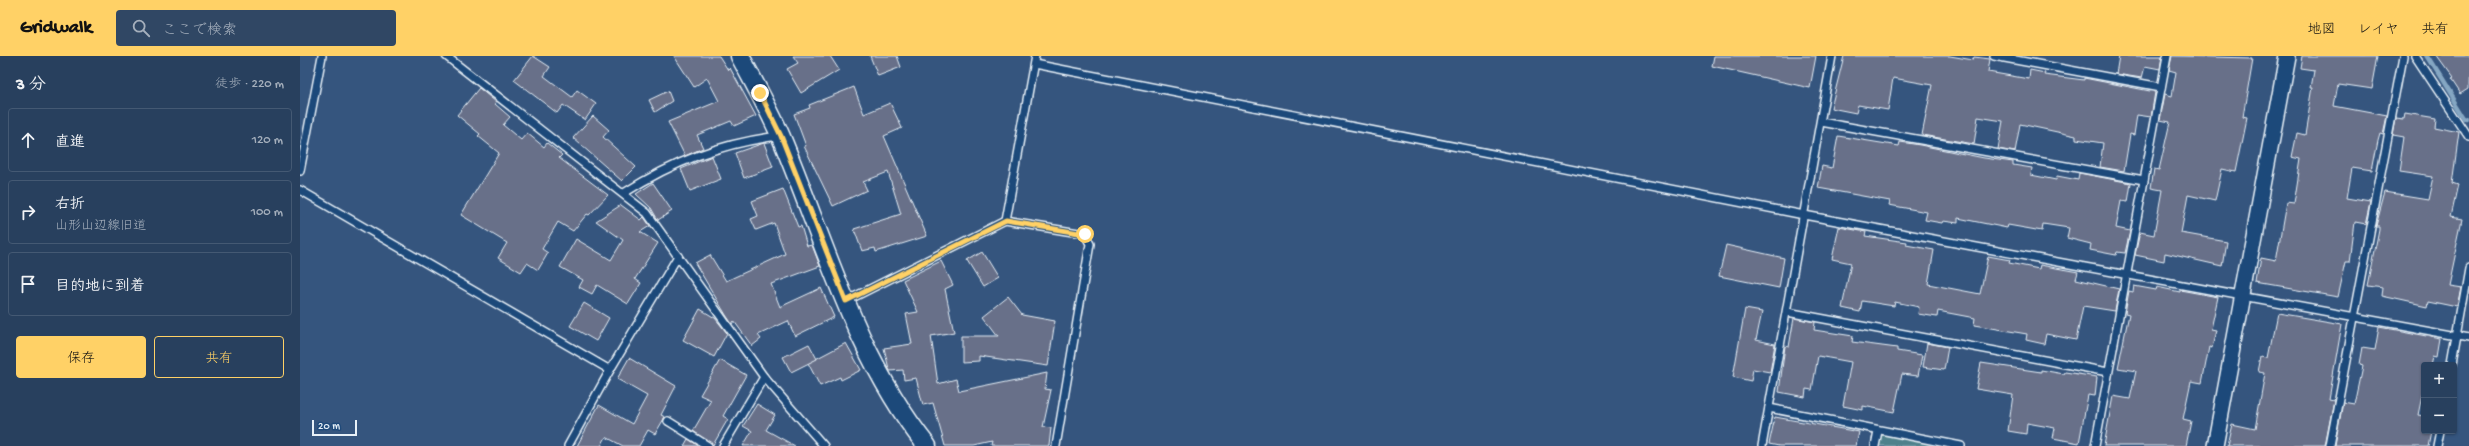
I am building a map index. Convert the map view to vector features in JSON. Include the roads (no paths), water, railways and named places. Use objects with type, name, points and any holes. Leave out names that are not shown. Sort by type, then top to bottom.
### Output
[{"type":"street","points":[[740,56],[781,136],[846,301],[874,366],[907,421],[927,446]]},
{"type":"street","points":[[2215,446],[2286,56]]},
{"type":"lane","points":[[300,171],[322,56]]},
{"type":"lane","points":[[446,56],[602,179],[624,193],[647,213],[764,377],[824,446]]},
{"type":"lane","points":[[1006,221],[1035,56]]},
{"type":"lane","points":[[1762,446],[1832,56]]},
{"type":"lane","points":[[1994,56],[2161,87]]},
{"type":"lane","points":[[2095,446],[2167,56]]},
{"type":"lane","points":[[2330,446],[2403,56]]},
{"type":"lane","points":[[2415,56],[2469,137]]},
{"type":"lane","points":[[1034,64],[1804,215],[2469,338]]},
{"type":"lane","points":[[1821,122],[2144,180]]},
{"type":"lane","points":[[624,193],[656,173],[706,152],[744,141],[781,136]]},
{"type":"lane","points":[[300,190],[610,370]]},
{"type":"lane","points":[[846,301],[1006,221],[1085,234],[1090,244],[1056,446]]},
{"type":"lane","points":[[568,446],[610,370],[678,256]]},
{"type":"lane","points":[[2453,362],[2469,268]]},
{"type":"lane","points":[[1787,312],[2108,372]]},
{"type":"lane","points":[[723,446],[764,377]]},
{"type":"lane","points":[[1769,408],[1878,431],[1961,446]]},
{"type":"lane","points":[[668,421],[708,446]]},
{"type":"lane","points":[[1875,446],[1878,431]]},
{"type":"lane","points":[[2437,446],[2439,434]]},
{"type":"waterway","points":[[2427,56],[2466,119],[2469,120]]}]
